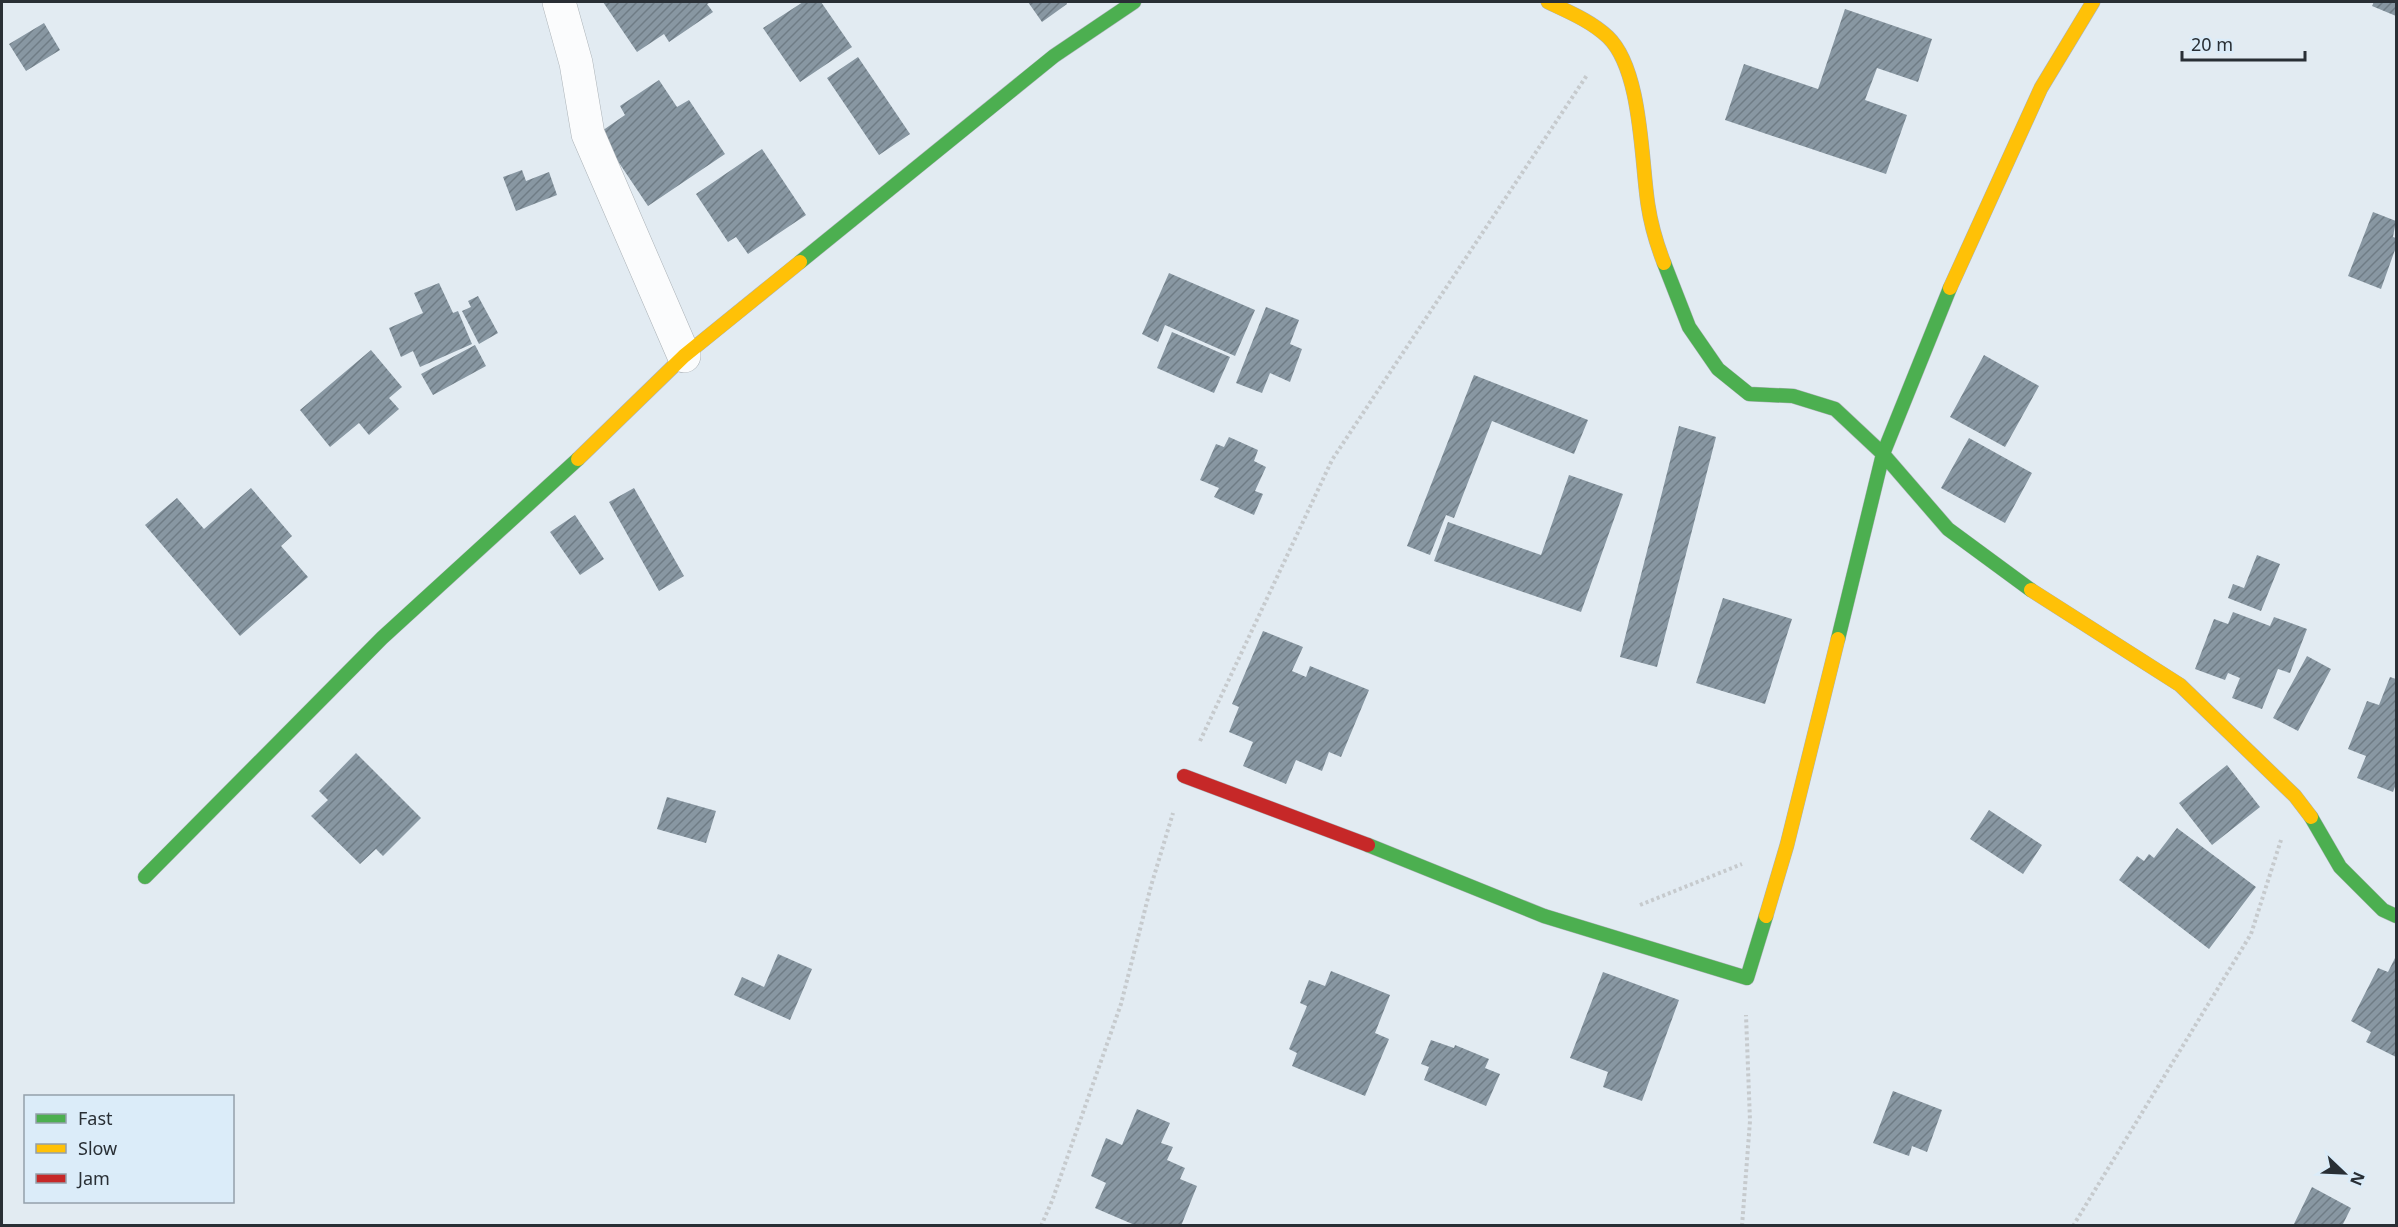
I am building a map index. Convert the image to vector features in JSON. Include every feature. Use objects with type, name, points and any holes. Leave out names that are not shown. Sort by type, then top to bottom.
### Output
[{"type":"street","points":[[560,2],[576,63],[588,134],[684,356]]},
{"type":"street","points":[[145,877],[382,638],[566,471],[684,356],[1054,56],[1134,2]]},
{"type":"street","points":[[1548,2],[1594,24],[1610,39],[1625,63],[1644,146],[1648,206],[1659,251],[1689,327],[1718,369],[1749,394],[1793,396],[1835,409],[1854,424],[1883,454],[1948,529],[2019,582],[2180,686],[2295,796],[2318,826],[2340,867],[2383,910],[2397,916]]},
{"type":"street","points":[[1184,776],[1409,861],[1544,916],[1747,978],[1787,845],[1883,454],[1956,273],[2041,88],[2093,2]]},
{"type":"path","points":[[1041,1226],[1052,1201],[1121,1004],[1151,886],[1184,776],[1332,460],[1610,39]]},
{"type":"path","points":[[2073,1226],[2251,934],[2295,796]]},
{"type":"path","points":[[1636,907],[1787,845]]},
{"type":"path","points":[[1742,1226],[1750,1121],[1745,1036],[1747,978]]},
{"type":"building","points":[[603,2],[711,2],[707,4],[713,12],[669,42],[664,34],[637,52]]},
{"type":"building","points":[[803,2],[821,2],[852,47],[800,82],[763,28]]},
{"type":"building","points":[[1028,2],[1066,2],[1067,4],[1042,22]]},
{"type":"building","points":[[2374,2],[2396,2],[2396,16],[2372,6]]},
{"type":"building","points":[[1845,9],[1932,39],[1918,82],[1877,68],[1865,100],[1907,115],[1886,174],[1725,120],[1744,64],[1818,89]]},
{"type":"building","points":[[44,23],[60,50],[26,71],[9,44]]},
{"type":"building","points":[[858,57],[910,134],[879,155],[827,78]]},
{"type":"building","points":[[659,80],[677,107],[689,100],[725,154],[648,206],[599,133],[625,115],[620,106]]},
{"type":"building","points":[[762,149],[806,215],[748,254],[736,237],[728,242],[696,194]]},
{"type":"building","points":[[522,170],[526,181],[549,172],[557,195],[516,211],[503,177]]},
{"type":"building","points":[[2373,212],[2396,221],[2393,237],[2396,238],[2396,247],[2381,289],[2348,276]]},
{"type":"building","points":[[1169,273],[1255,310],[1235,356],[1165,325],[1158,342],[1142,334]]},
{"type":"building","points":[[439,283],[453,313],[458,311],[472,344],[420,367],[413,351],[401,357],[389,328],[423,313],[414,293]]},
{"type":"building","points":[[478,296],[498,333],[479,344],[462,311],[471,307],[468,301]]},
{"type":"building","points":[[1266,307],[1299,320],[1290,344],[1302,349],[1290,382],[1270,373],[1262,393],[1236,383]]},
{"type":"building","points":[[1172,332],[1230,357],[1214,393],[1157,368]]},
{"type":"building","points":[[475,345],[486,366],[433,395],[421,374]]},
{"type":"building","points":[[371,350],[402,387],[389,398],[399,409],[369,435],[359,423],[330,447],[300,410]]},
{"type":"building","points":[[1984,355],[2039,386],[2005,447],[1950,417]]},
{"type":"building","points":[[1474,375],[1588,420],[1574,454],[1492,421],[1454,518],[1446,515],[1430,555],[1407,546]]},
{"type":"building","points":[[1679,426],[1716,437],[1657,667],[1620,657]]},
{"type":"building","points":[[1229,437],[1258,450],[1254,461],[1266,467],[1255,491],[1263,494],[1254,515],[1214,497],[1219,488],[1200,480],[1216,444],[1224,447]]},
{"type":"building","points":[[1969,438],[2032,473],[2005,523],[1941,488]]},
{"type":"building","points":[[1569,475],[1623,494],[1581,612],[1434,561],[1448,522],[1541,555]]},
{"type":"building","points":[[251,488],[292,536],[281,546],[308,577],[240,636],[145,525],[177,498],[204,529]]},
{"type":"building","points":[[634,488],[684,576],[659,591],[609,502]]},
{"type":"building","points":[[575,515],[604,559],[580,575],[550,532]]},
{"type":"building","points":[[2257,555],[2280,564],[2261,611],[2228,598],[2233,584],[2244,588]]},
{"type":"building","points":[[1723,598],[1792,619],[1765,704],[1696,683]]},
{"type":"building","points":[[2233,612],[2270,626],[2274,617],[2307,629],[2290,673],[2278,669],[2262,709],[2232,698],[2240,678],[2228,673],[2225,680],[2195,669],[2214,619],[2228,624]]},
{"type":"building","points":[[1263,631],[1303,647],[1292,671],[1306,677],[1310,666],[1369,690],[1341,757],[1329,752],[1322,771],[1296,760],[1286,784],[1243,766],[1253,742],[1229,732],[1239,707],[1232,704]]},
{"type":"building","points":[[2307,656],[2331,669],[2298,731],[2273,718]]},
{"type":"building","points":[[2390,677],[2396,679],[2396,784],[2393,792],[2357,778],[2366,756],[2348,749],[2367,701],[2379,705]]},
{"type":"building","points":[[356,753],[421,818],[383,856],[376,849],[360,864],[311,816],[328,800],[319,791]]},
{"type":"building","points":[[2227,765],[2260,807],[2212,845],[2179,803]]},
{"type":"building","points":[[667,797],[716,811],[706,843],[657,829]]},
{"type":"building","points":[[1989,810],[2042,845],[2023,874],[1970,839]]},
{"type":"building","points":[[2177,828],[2256,887],[2209,949],[2119,880],[2137,856],[2144,861],[2149,854],[2154,858]]},
{"type":"building","points":[[778,954],[812,969],[790,1020],[734,995],[742,977],[764,987]]},
{"type":"building","points":[[2396,956],[2396,1057],[2366,1042],[2371,1032],[2351,1021],[2378,968],[2388,972]]},
{"type":"building","points":[[1331,971],[1390,995],[1375,1033],[1389,1039],[1365,1096],[1292,1066],[1297,1053],[1289,1049],[1307,1006],[1300,1003],[1309,980],[1325,986]]},
{"type":"building","points":[[1603,972],[1679,1000],[1642,1101],[1603,1087],[1608,1072],[1570,1058]]},
{"type":"building","points":[[1431,1040],[1454,1048],[1455,1045],[1489,1059],[1485,1068],[1500,1074],[1486,1106],[1424,1080],[1429,1067],[1421,1064]]},
{"type":"building","points":[[1893,1091],[1942,1110],[1927,1152],[1912,1146],[1909,1156],[1873,1143]]},
{"type":"building","points":[[1137,1109],[1170,1123],[1161,1143],[1173,1147],[1167,1160],[1185,1168],[1180,1179],[1197,1186],[1181,1226],[1137,1226],[1095,1208],[1106,1183],[1091,1176],[1106,1138],[1122,1145]]},
{"type":"building","points":[[2312,1187],[2351,1208],[2342,1226],[2293,1226]]},
{"type":"traffic: fast","points":[[800,262],[1054,56],[1134,2]]},
{"type":"traffic: fast","points":[[1664,263],[1689,327],[1718,369],[1749,394],[1793,396],[1835,409],[1883,454],[1948,529],[2031,590]]},
{"type":"traffic: fast","points":[[1838,639],[1883,454],[1950,288]]},
{"type":"traffic: fast","points":[[145,877],[382,638],[578,459]]},
{"type":"traffic: fast","points":[[2311,817],[2340,867],[2383,910],[2396,916]]},
{"type":"traffic: fast","points":[[1368,845],[1544,916],[1747,978],[1766,916]]},
{"type":"traffic: slow","points":[[1548,2],[1580,17],[1608,37],[1619,52],[1628,71],[1638,116],[1649,212],[1664,263]]},
{"type":"traffic: slow","points":[[1950,288],[2041,88],[2093,2]]},
{"type":"traffic: slow","points":[[578,459],[684,356],[800,262]]},
{"type":"traffic: slow","points":[[2031,590],[2180,685],[2295,796],[2311,817]]},
{"type":"traffic: slow","points":[[1766,916],[1787,845],[1838,639]]},
{"type":"traffic: jam","points":[[1184,776],[1368,845]]}]
